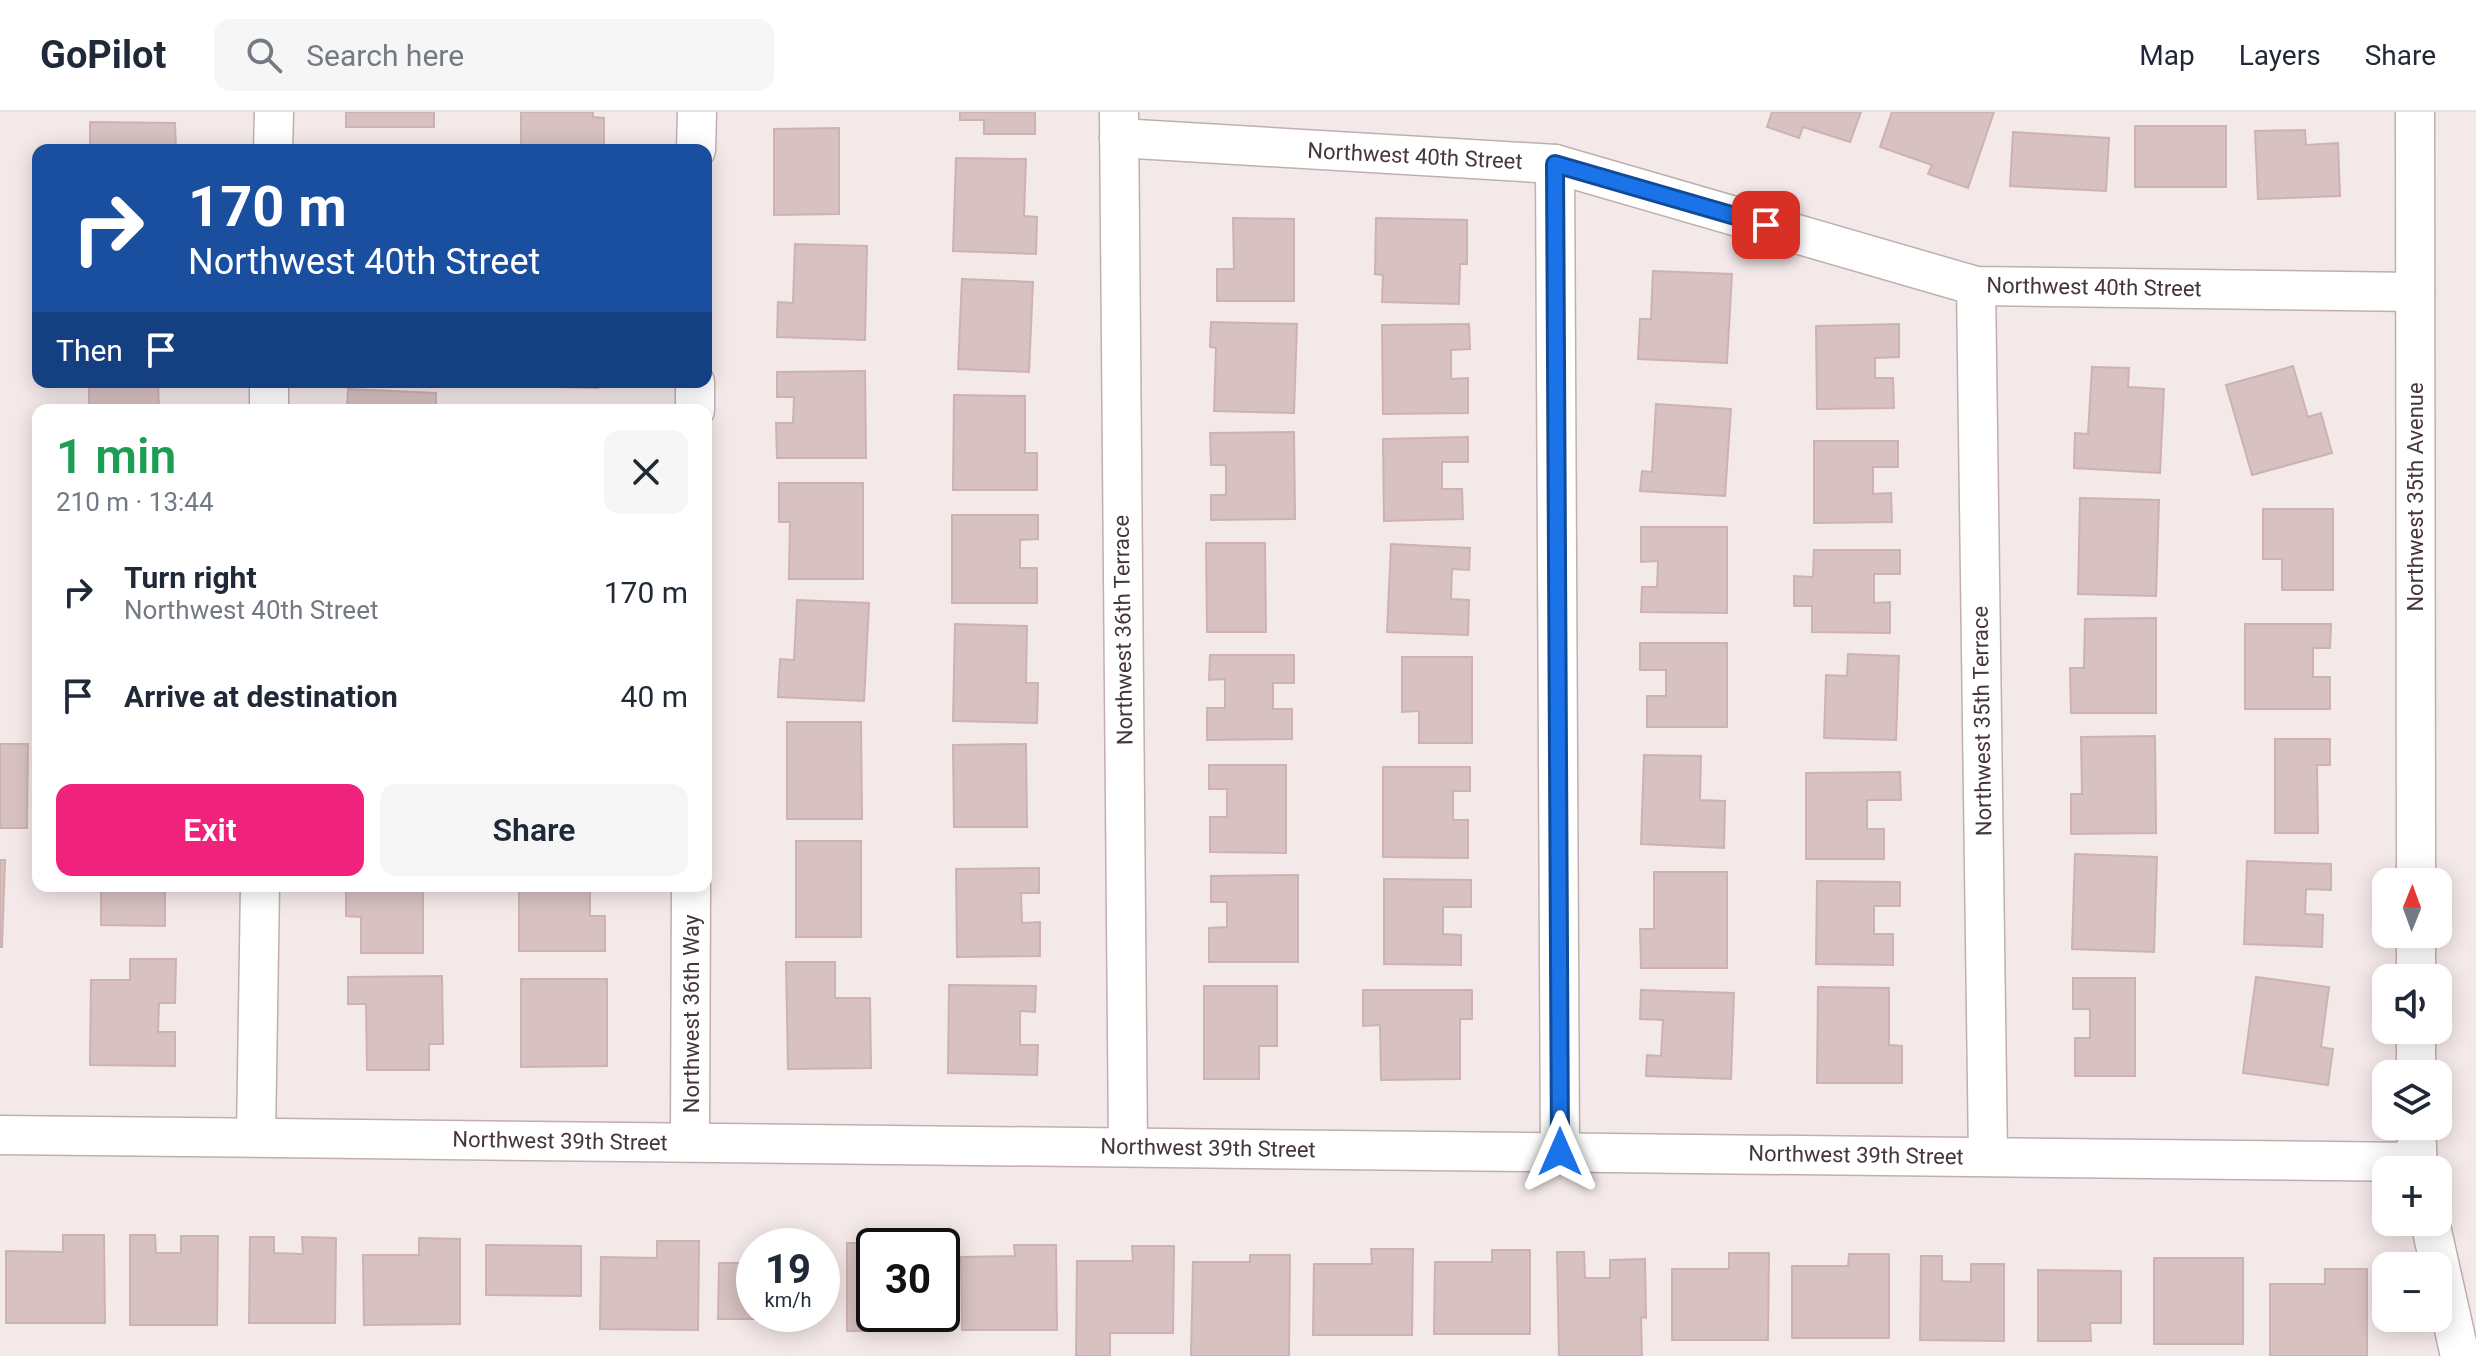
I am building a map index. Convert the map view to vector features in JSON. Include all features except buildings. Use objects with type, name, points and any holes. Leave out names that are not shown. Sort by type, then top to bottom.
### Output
[{"type":"street","points":[[273,144],[274,112]]},
{"type":"street","points":[[696,144],[697,112]]},
{"type":"street","name":"Northwest 35th Avenue","points":[[2415,112],[2416,868]]},
{"type":"street","name":"Northwest 40th Street","points":[[1119,125],[1555,164],[1976,286],[2415,292]]},
{"type":"street","name":"Northwest 36th Terrace","points":[[1119,125],[1128,1147]]},
{"type":"street","points":[[1555,164],[1560,1152]]},
{"type":"street","name":"Northwest 35th Terrace","points":[[1976,286],[1988,1157]]},
{"type":"street","points":[[256,1137],[260,892]]},
{"type":"street","name":"Northwest 36th Way","points":[[690,1142],[691,892]]},
{"type":"street","name":"Northwest 39th Street","points":[[0,1135],[1988,1157],[2417,1153]]},
{"type":"street","points":[[2433,1236],[2460,1356]]},
{"type":"route","points":[[1560,1152],[1555,164],[1766,225]]}]
